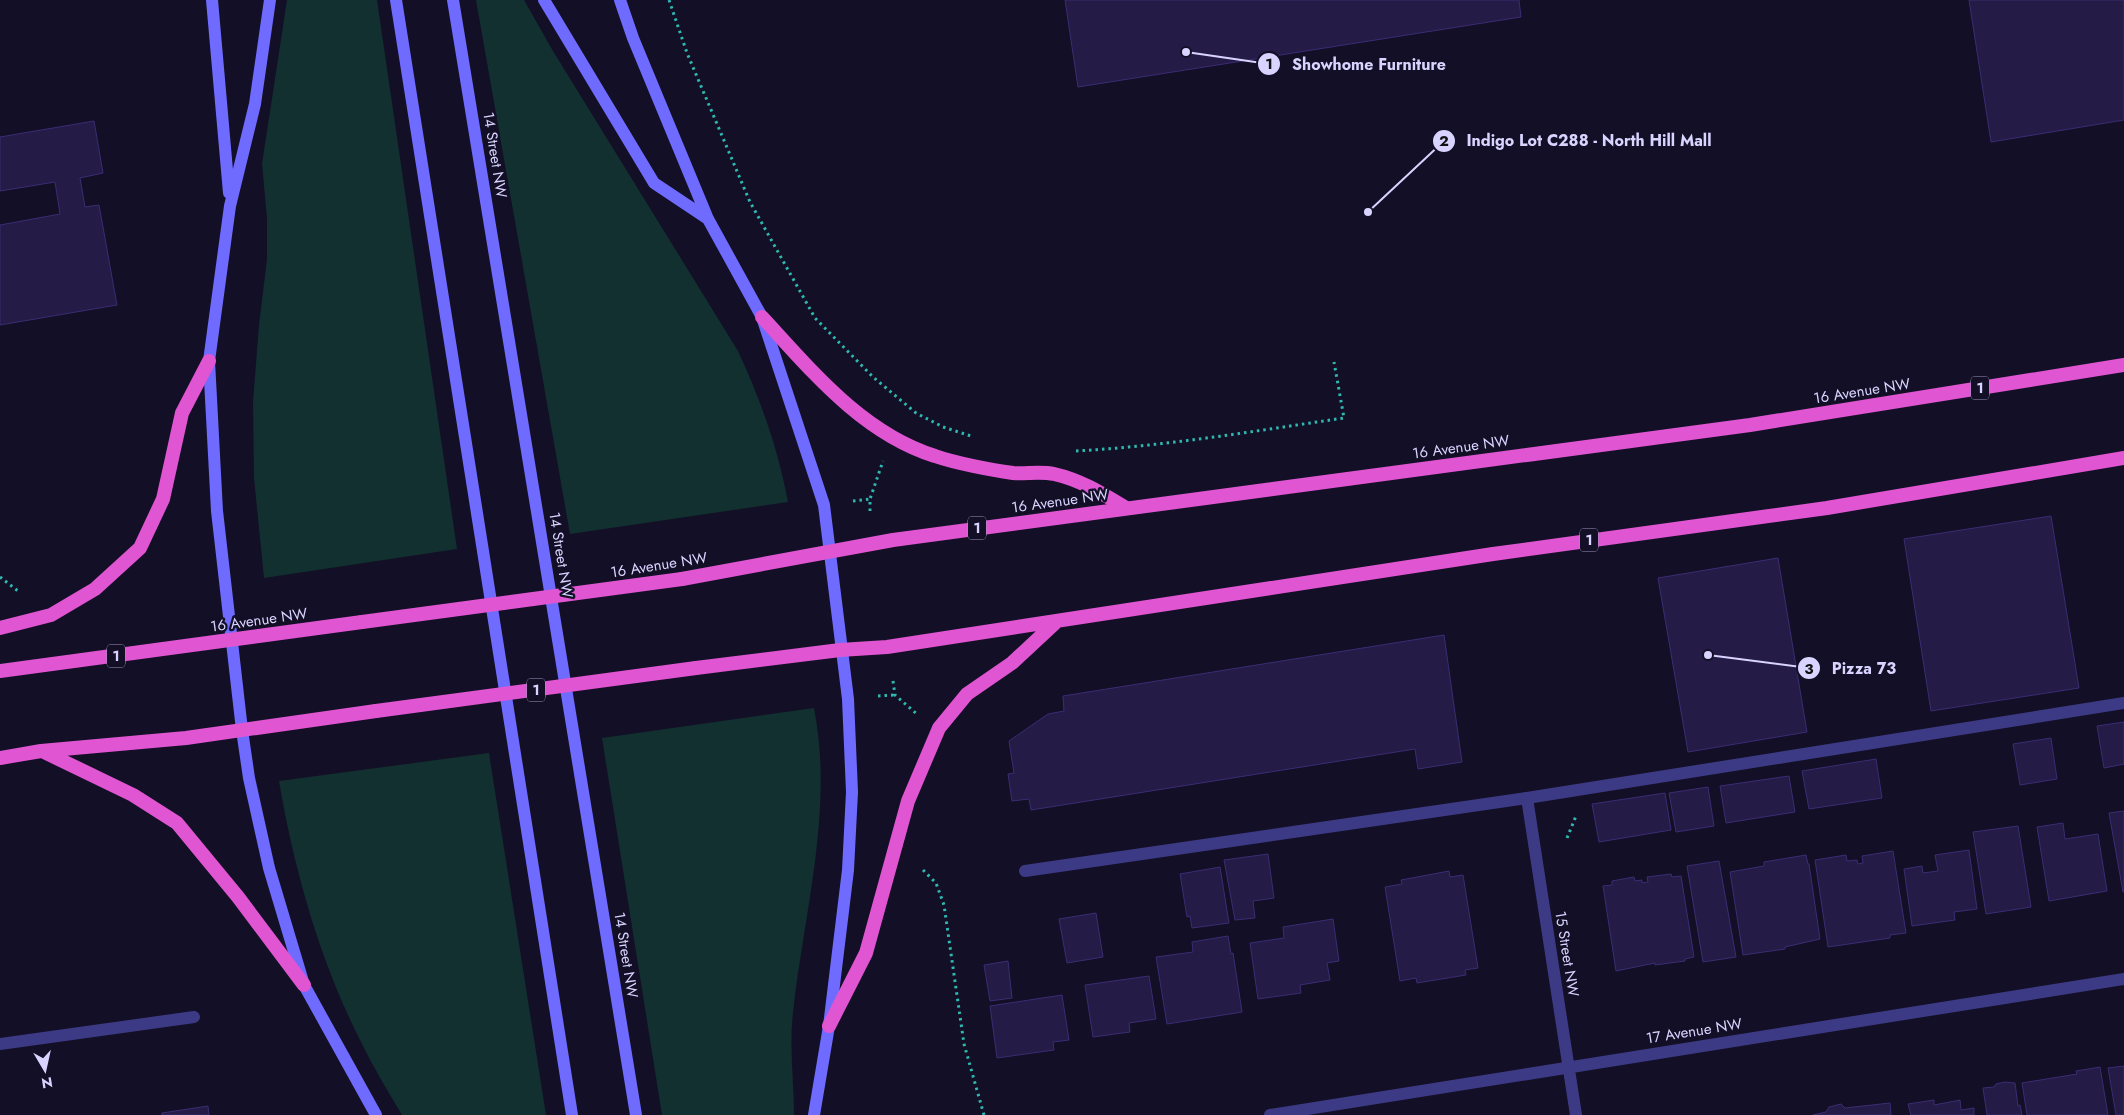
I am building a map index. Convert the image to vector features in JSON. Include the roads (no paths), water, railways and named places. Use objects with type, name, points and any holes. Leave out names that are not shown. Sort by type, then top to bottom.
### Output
[{"type":"highway","points":[[762,317],[823,383],[858,414],[896,439],[935,456],[1013,473],[1053,474],[1084,484],[1126,508]]},
{"type":"highway","points":[[0,628],[51,615],[96,589],[140,548],[163,499],[182,413],[209,361]]},
{"type":"highway","name":"16 Avenue NW","points":[[0,671],[682,579],[893,540],[1750,425],[2124,365]]},
{"type":"highway","name":"1","points":[[0,758],[41,751],[186,738],[696,668],[840,650],[887,647],[1493,554],[1827,508],[2124,458]]},
{"type":"highway","points":[[828,1026],[866,953],[908,801],[939,728],[966,694],[1012,663],[1055,622]]},
{"type":"highway","points":[[41,751],[133,795],[177,823],[238,897],[304,985]]},
{"type":"main road","points":[[212,0],[230,206]]},
{"type":"main road","points":[[270,0],[255,104],[230,206],[209,361],[217,511],[242,730],[249,778],[269,868],[304,985],[376,1115]]},
{"type":"main road","points":[[396,0],[572,1115]]},
{"type":"main road","name":"14 Street NW","points":[[453,0],[636,1115]]},
{"type":"main road","points":[[544,0],[654,182],[708,219]]},
{"type":"main road","points":[[620,0],[633,38],[708,219],[762,317],[824,505],[840,650],[848,699],[852,792],[848,870],[828,1026],[814,1115]]},
{"type":"street","points":[[1025,871],[1526,798],[2124,703]]},
{"type":"street","name":"15 Street NW","points":[[1526,798],[1576,1115]]},
{"type":"street","name":"17 Avenue NW","points":[[1270,1115],[2124,979]]},
{"type":"street","points":[[0,1044],[194,1017]]},
{"type":"place","name":"Showhome Furniture","points":[[1186,52]]},
{"type":"place","name":"Indigo Lot C288 - North Hill Mall","points":[[1368,212]]},
{"type":"place","name":"Pizza 73","points":[[1708,655]]}]
